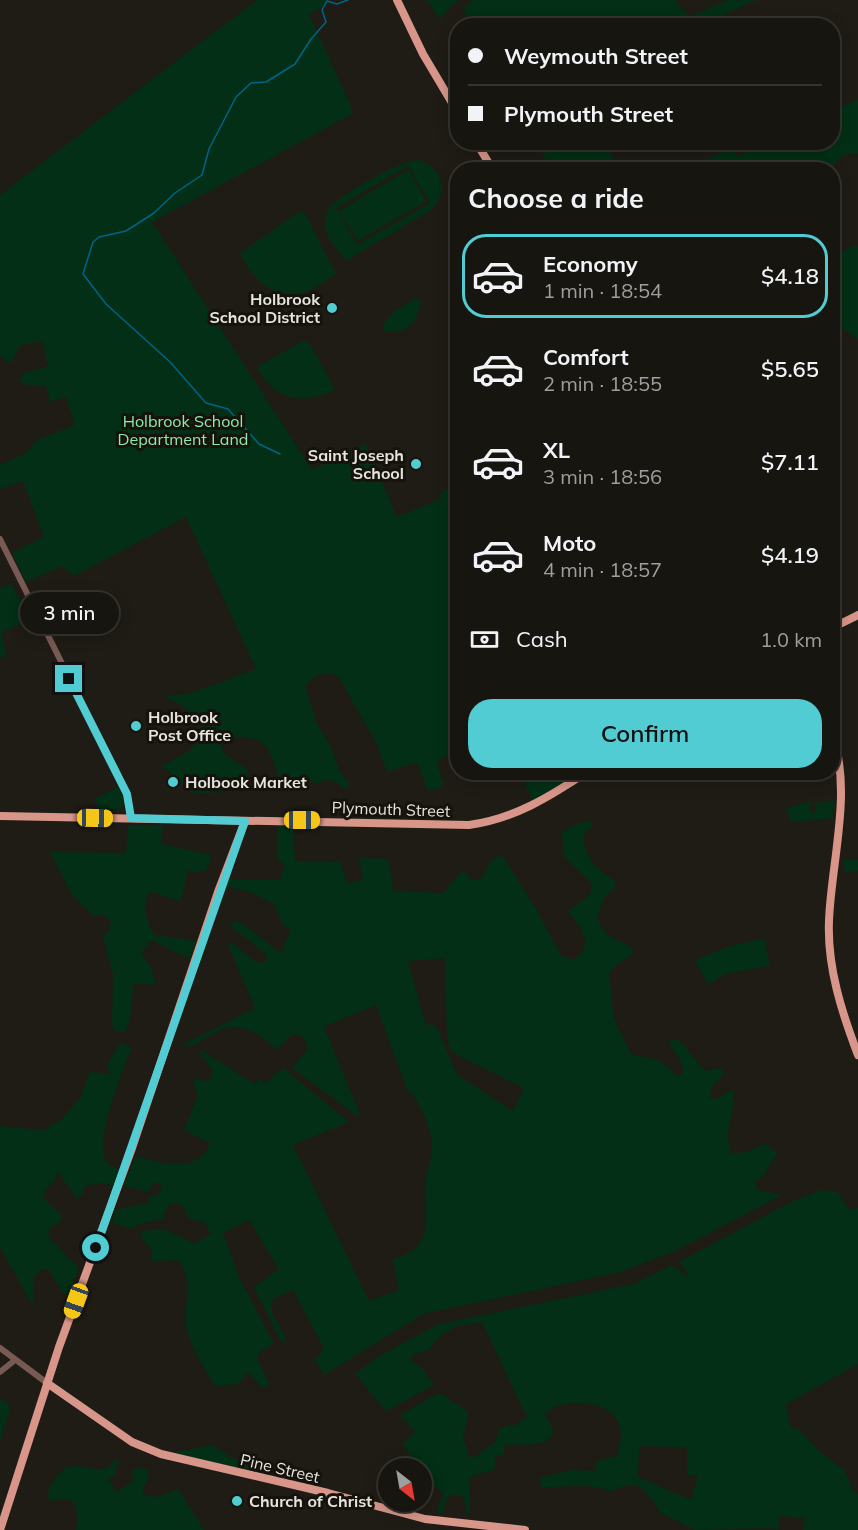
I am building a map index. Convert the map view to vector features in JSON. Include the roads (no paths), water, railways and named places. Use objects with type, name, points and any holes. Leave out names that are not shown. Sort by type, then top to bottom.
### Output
[{"type":"main road","points":[[397,0],[428,63],[450,100]]},
{"type":"main road","points":[[840,624],[858,615]]},
{"type":"main road","points":[[840,761],[841,785],[830,908],[830,949],[838,994],[858,1055]]},
{"type":"main road","name":"Plymouth Street","points":[[0,816],[478,824],[504,818],[532,806],[574,780]]},
{"type":"main road","points":[[0,1530],[47,1383],[137,1136],[218,892],[245,821]]},
{"type":"main road","name":"Pine Street","points":[[47,1383],[132,1442],[161,1454],[328,1493],[425,1519],[525,1530]]},
{"type":"street","points":[[0,539],[127,794],[131,818]]},
{"type":"street","points":[[0,1348],[47,1383]]},
{"type":"street","points":[[0,1372],[15,1360]]},
{"type":"waterway","points":[[280,454],[259,444],[228,409],[206,403],[170,362],[106,304],[83,274],[93,242],[99,237],[126,231],[154,213],[175,193],[202,175],[209,149],[236,97],[251,83],[266,82],[295,64],[311,39],[326,22],[322,10],[327,1],[337,4],[348,0]]},
{"type":"place","name":"Holbrook School District","points":[[332,308]]},
{"type":"place","name":"Saint Joseph School","points":[[416,464]]},
{"type":"place","name":"Holbrook Post Office","points":[[136,726]]},
{"type":"place","name":"Holbook Market","points":[[173,782]]},
{"type":"place","name":"Church of Christ","points":[[237,1501]]},
{"type":"park label","name":"Holbrook School Department Land","points":[[183,430]]}]
